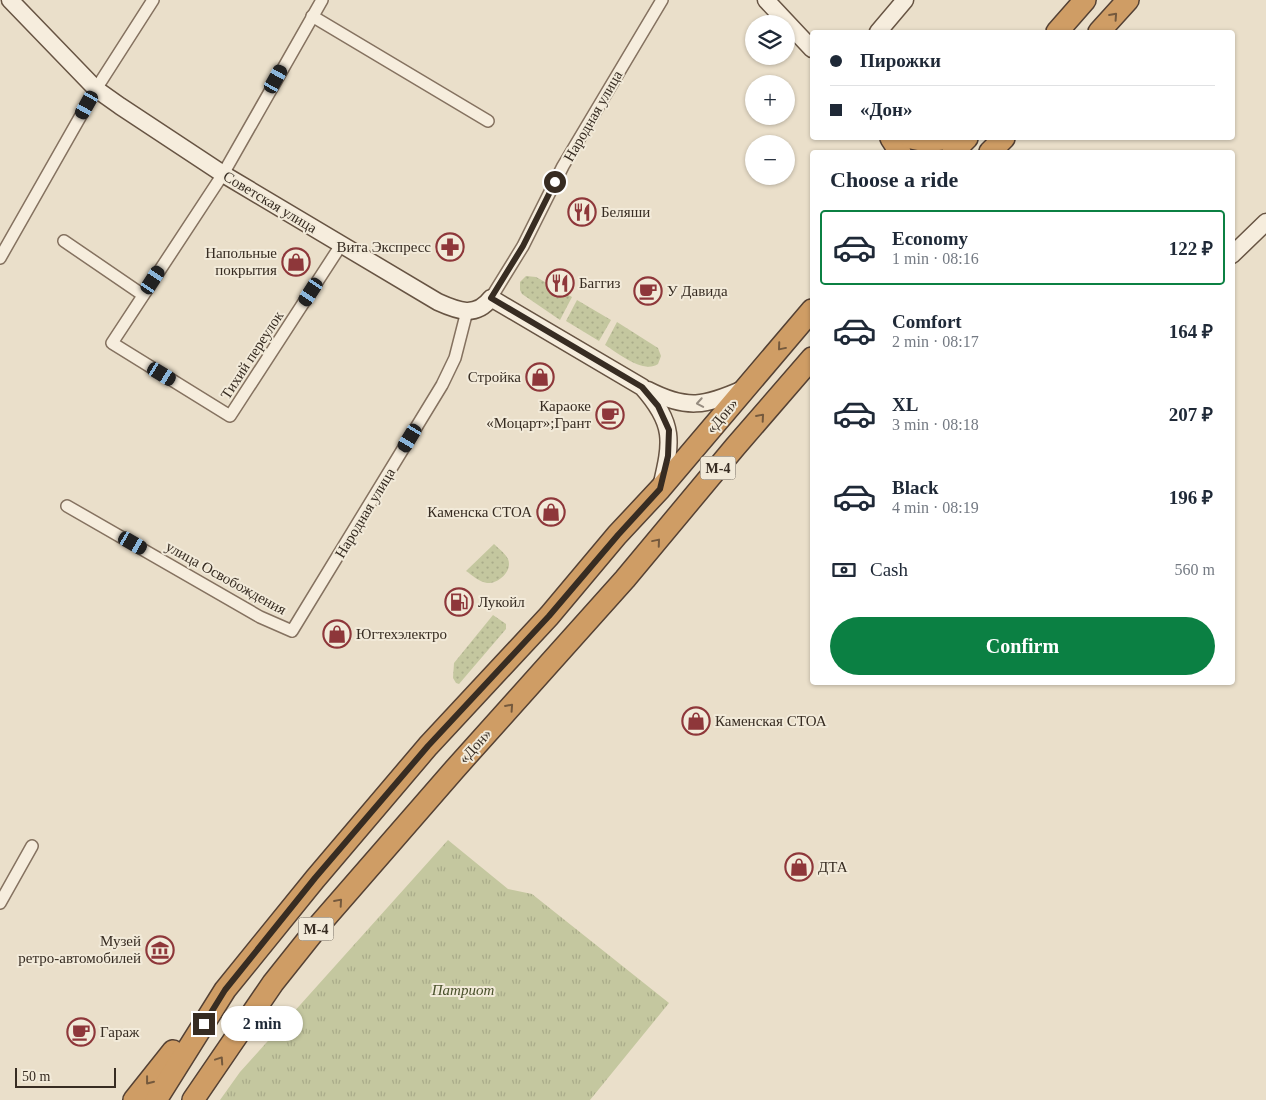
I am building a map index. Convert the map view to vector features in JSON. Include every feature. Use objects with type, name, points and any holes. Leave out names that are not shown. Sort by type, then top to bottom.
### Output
[{"type":"highway","points":[[1059,30],[1085,0]]},
{"type":"highway","points":[[1101,30],[1128,0]]},
{"type":"highway","points":[[921,140],[934,140]]},
{"type":"highway","points":[[955,150],[965,140]]},
{"type":"highway","points":[[992,150],[1002,140]]},
{"type":"highway","name":"«Дон»","points":[[156,1100],[225,990],[315,878],[428,746],[549,616],[810,312]]},
{"type":"highway","name":"«Дон»","points":[[193,1100],[273,983],[320,924],[454,770],[625,579],[810,360]]},
{"type":"highway","points":[[134,1100],[195,1022],[225,990]]},
{"type":"main road","name":"Советская улица","points":[[10,0],[96,89],[222,174],[438,302],[451,308],[473,310]]},
{"type":"main road","points":[[766,0],[810,47]]},
{"type":"main road","points":[[880,30],[905,0]]},
{"type":"main road","points":[[1235,252],[1266,222]]},
{"type":"main road","points":[[491,298],[642,387],[671,401],[690,405],[727,396],[746,388]]},
{"type":"main road","name":"Народная улица","points":[[473,310],[491,298]]},
{"type":"main road","points":[[642,387],[658,406],[669,430],[668,449],[660,489]]},
{"type":"street","points":[[0,258],[96,89],[152,0]]},
{"type":"street","name":"Тихий переулок","points":[[322,0],[222,174],[112,343],[230,416],[341,245]]},
{"type":"street","name":"Народная улица","points":[[491,298],[523,246],[563,166],[663,0]]},
{"type":"street","points":[[312,16],[488,121]]},
{"type":"street","points":[[64,241],[143,295]]},
{"type":"street","name":"Народная улица","points":[[292,631],[362,520],[442,385],[455,358],[473,310]]},
{"type":"street","name":"улица Освобождения","points":[[67,506],[260,617],[292,631]]},
{"type":"street","points":[[0,902],[32,846]]},
{"type":"green space","points":[[526,276],[536,277],[572,297],[560,320],[522,294],[520,282]]},
{"type":"green space","points":[[577,300],[611,320],[599,341],[566,321]]},
{"type":"green space","points":[[617,322],[658,348],[661,356],[658,364],[645,366],[638,364],[605,345]]},
{"type":"green space","points":[[494,544],[507,557],[509,564],[506,572],[500,579],[487,583],[478,580],[466,571]]},
{"type":"green space","points":[[493,615],[506,624],[506,629],[459,684],[456,683],[453,678],[454,663]]},
{"type":"green space","name":"Патриот","points":[[448,840],[508,889],[532,894],[669,1003],[590,1100],[220,1100],[240,1072]]},
{"type":"place","name":"Беляши","points":[[582,212]]},
{"type":"place","name":"Вита Экспресс","points":[[450,247]]},
{"type":"place","name":"Напольные покрытия","points":[[296,262]]},
{"type":"place","name":"Баггиз","points":[[560,283]]},
{"type":"place","name":"У Давида","points":[[648,291]]},
{"type":"place","name":"Стройка","points":[[540,377]]},
{"type":"place","name":"Караоке «Моцарт»;Грант","points":[[610,415]]},
{"type":"place","name":"Каменска СТОА","points":[[551,512]]},
{"type":"place","name":"Лукойл","points":[[459,602]]},
{"type":"place","name":"Югтехэлектро","points":[[337,634]]},
{"type":"place","name":"Каменская СТОА","points":[[696,721]]},
{"type":"place","name":"ДТА","points":[[799,867]]},
{"type":"place","name":"Музей ретро-автомобилей","points":[[160,950]]},
{"type":"place","name":"Гараж","points":[[81,1032]]},
{"type":"route","points":[[204,1024],[225,990],[315,878],[428,746],[549,616],[660,489],[668,456],[669,430],[663,414],[652,398],[642,387],[491,298],[523,246],[555,182]]}]
